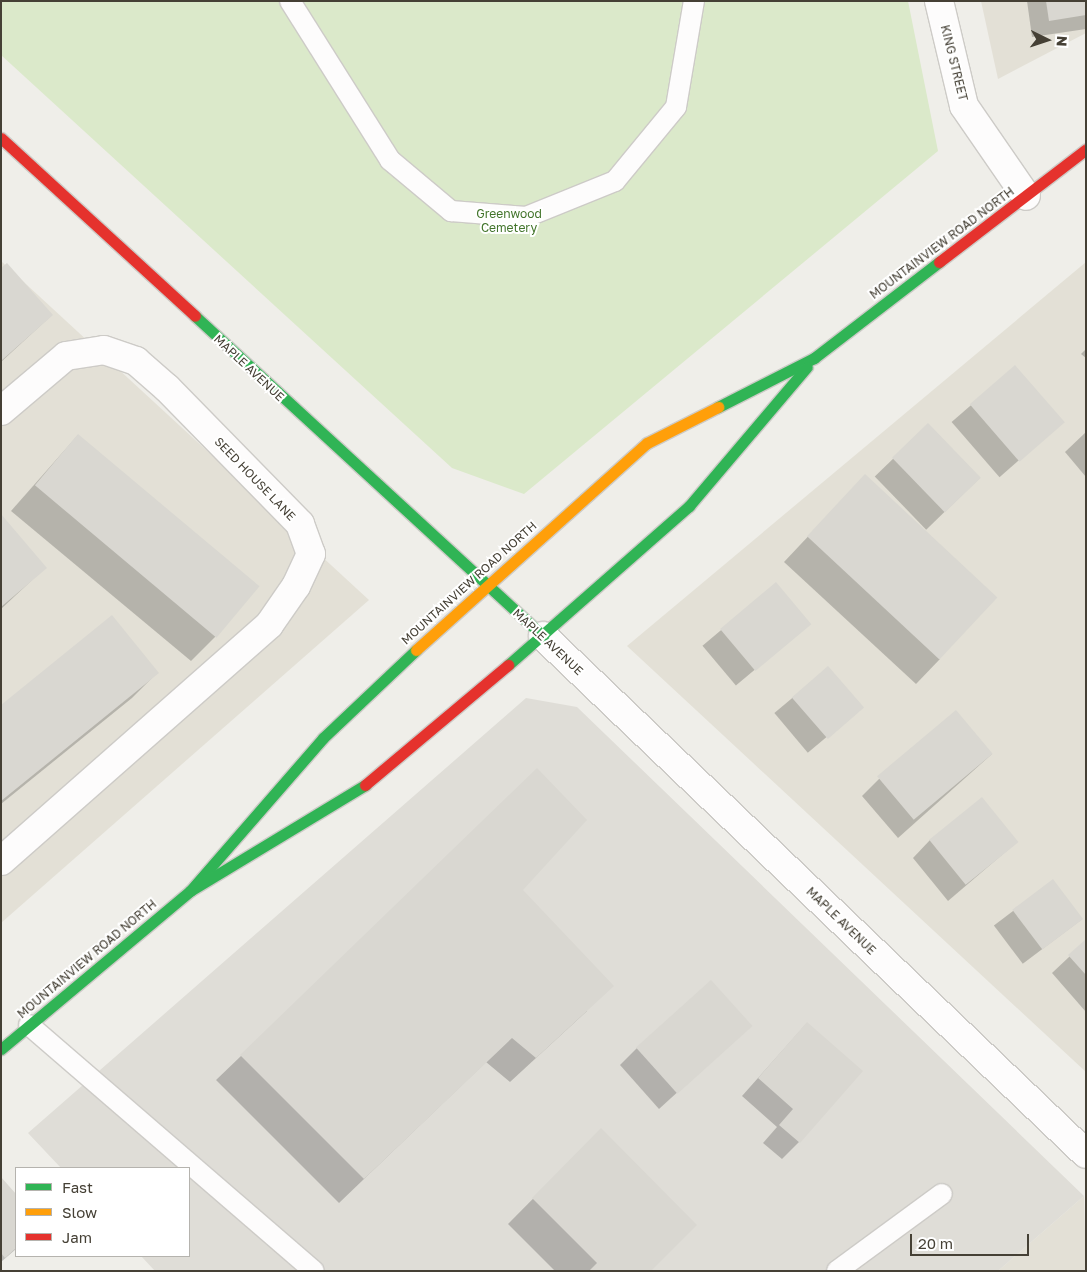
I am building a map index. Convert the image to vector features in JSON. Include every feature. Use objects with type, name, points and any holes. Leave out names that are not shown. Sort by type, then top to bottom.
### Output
[{"type":"main road","name":"MAPLE AVENUE","points":[[1,138],[485,585],[543,636]]},
{"type":"main road","name":"MOUNTAINVIEW ROAD NORTH","points":[[190,891],[324,738],[485,585],[647,443],[814,358],[1086,149]]},
{"type":"main road","name":"MOUNTAINVIEW ROAD NORTH","points":[[1,1049],[190,891],[361,788],[543,636],[689,506],[814,358]]},
{"type":"street","name":"KING STREET","points":[[939,1],[964,106],[1026,196]]},
{"type":"street","name":"SEED HOUSE LANE","points":[[1,411],[66,356],[104,350],[136,361],[167,388],[300,524],[311,554],[296,586],[269,625],[1,861]]},
{"type":"street","name":"MAPLE AVENUE","points":[[543,636],[1086,1154]]},
{"type":"lane","points":[[290,1],[390,160],[451,211],[526,218],[615,181],[676,107],[694,1]]},
{"type":"lane","points":[[29,1025],[314,1271]]},
{"type":"lane","points":[[837,1271],[942,1194]]},
{"type":"shaded area","points":[[981,1],[1086,1],[1086,33],[998,79]]},
{"type":"shaded area","points":[[1,261],[369,600],[1,923]]},
{"type":"shaded area","points":[[1086,262],[1086,1072],[627,646]]},
{"type":"shaded area","points":[[526,698],[577,707],[1084,1196],[998,1271],[155,1271],[142,1257],[190,1257],[190,1167],[60,1167],[28,1133]]},
{"type":"shaded area","points":[[1084,1196],[1086,1271],[998,1271]]},
{"type":"green space","name":"Greenwood Cemetery","points":[[1,1],[908,1],[938,151],[524,494],[452,468],[1,55]]},
{"type":"building","points":[[1046,1],[1086,1],[1086,15],[1049,21]]},
{"type":"building","points":[[7,263],[53,315],[1,361],[1,268]]},
{"type":"building","points":[[1015,365],[1065,422],[1020,462],[970,404]]},
{"type":"building","points":[[928,423],[981,478],[945,512],[892,458]]},
{"type":"building","points":[[78,434],[260,586],[216,638],[35,485]]},
{"type":"building","points":[[865,474],[997,597],[939,660],[807,536]]},
{"type":"building","points":[[1,514],[47,568],[1,607]]},
{"type":"building","points":[[776,582],[811,624],[755,671],[720,629]]},
{"type":"building","points":[[112,615],[159,673],[1,801],[1,705]]},
{"type":"building","points":[[828,666],[864,708],[828,739],[792,697]]},
{"type":"building","points":[[956,710],[993,754],[914,820],[877,776]]},
{"type":"building","points":[[537,768],[587,820],[523,890],[614,986],[536,1058],[512,1038],[364,1179],[240,1055]]},
{"type":"building","points":[[982,797],[1019,842],[966,885],[929,840]]},
{"type":"building","points":[[1053,879],[1083,919],[1042,950],[1012,910]]},
{"type":"building","points":[[1086,939],[1086,975],[1068,955]]},
{"type":"building","points":[[711,980],[752,1026],[677,1094],[636,1048]]},
{"type":"building","points":[[807,1022],[863,1071],[800,1143],[779,1125],[793,1109],[758,1078]]},
{"type":"building","points":[[601,1128],[697,1225],[651,1271],[589,1271],[597,1263],[532,1198]]},
{"type":"building","points":[[1,1177],[15,1193],[15,1249],[5,1258],[1,1253]]},
{"type":"traffic: fast","points":[[718,407],[814,358],[939,262]]},
{"type":"traffic: fast","points":[[195,316],[543,636]]},
{"type":"traffic: fast","points":[[508,665],[689,506],[807,367]]},
{"type":"traffic: fast","points":[[190,891],[323,738],[416,650]]},
{"type":"traffic: fast","points":[[1,1049],[190,891],[365,785]]},
{"type":"traffic: slow","points":[[416,650],[647,443],[718,407]]},
{"type":"traffic: jam","points":[[1,138],[195,316]]},
{"type":"traffic: jam","points":[[939,262],[1086,149]]},
{"type":"traffic: jam","points":[[365,785],[508,665]]}]
